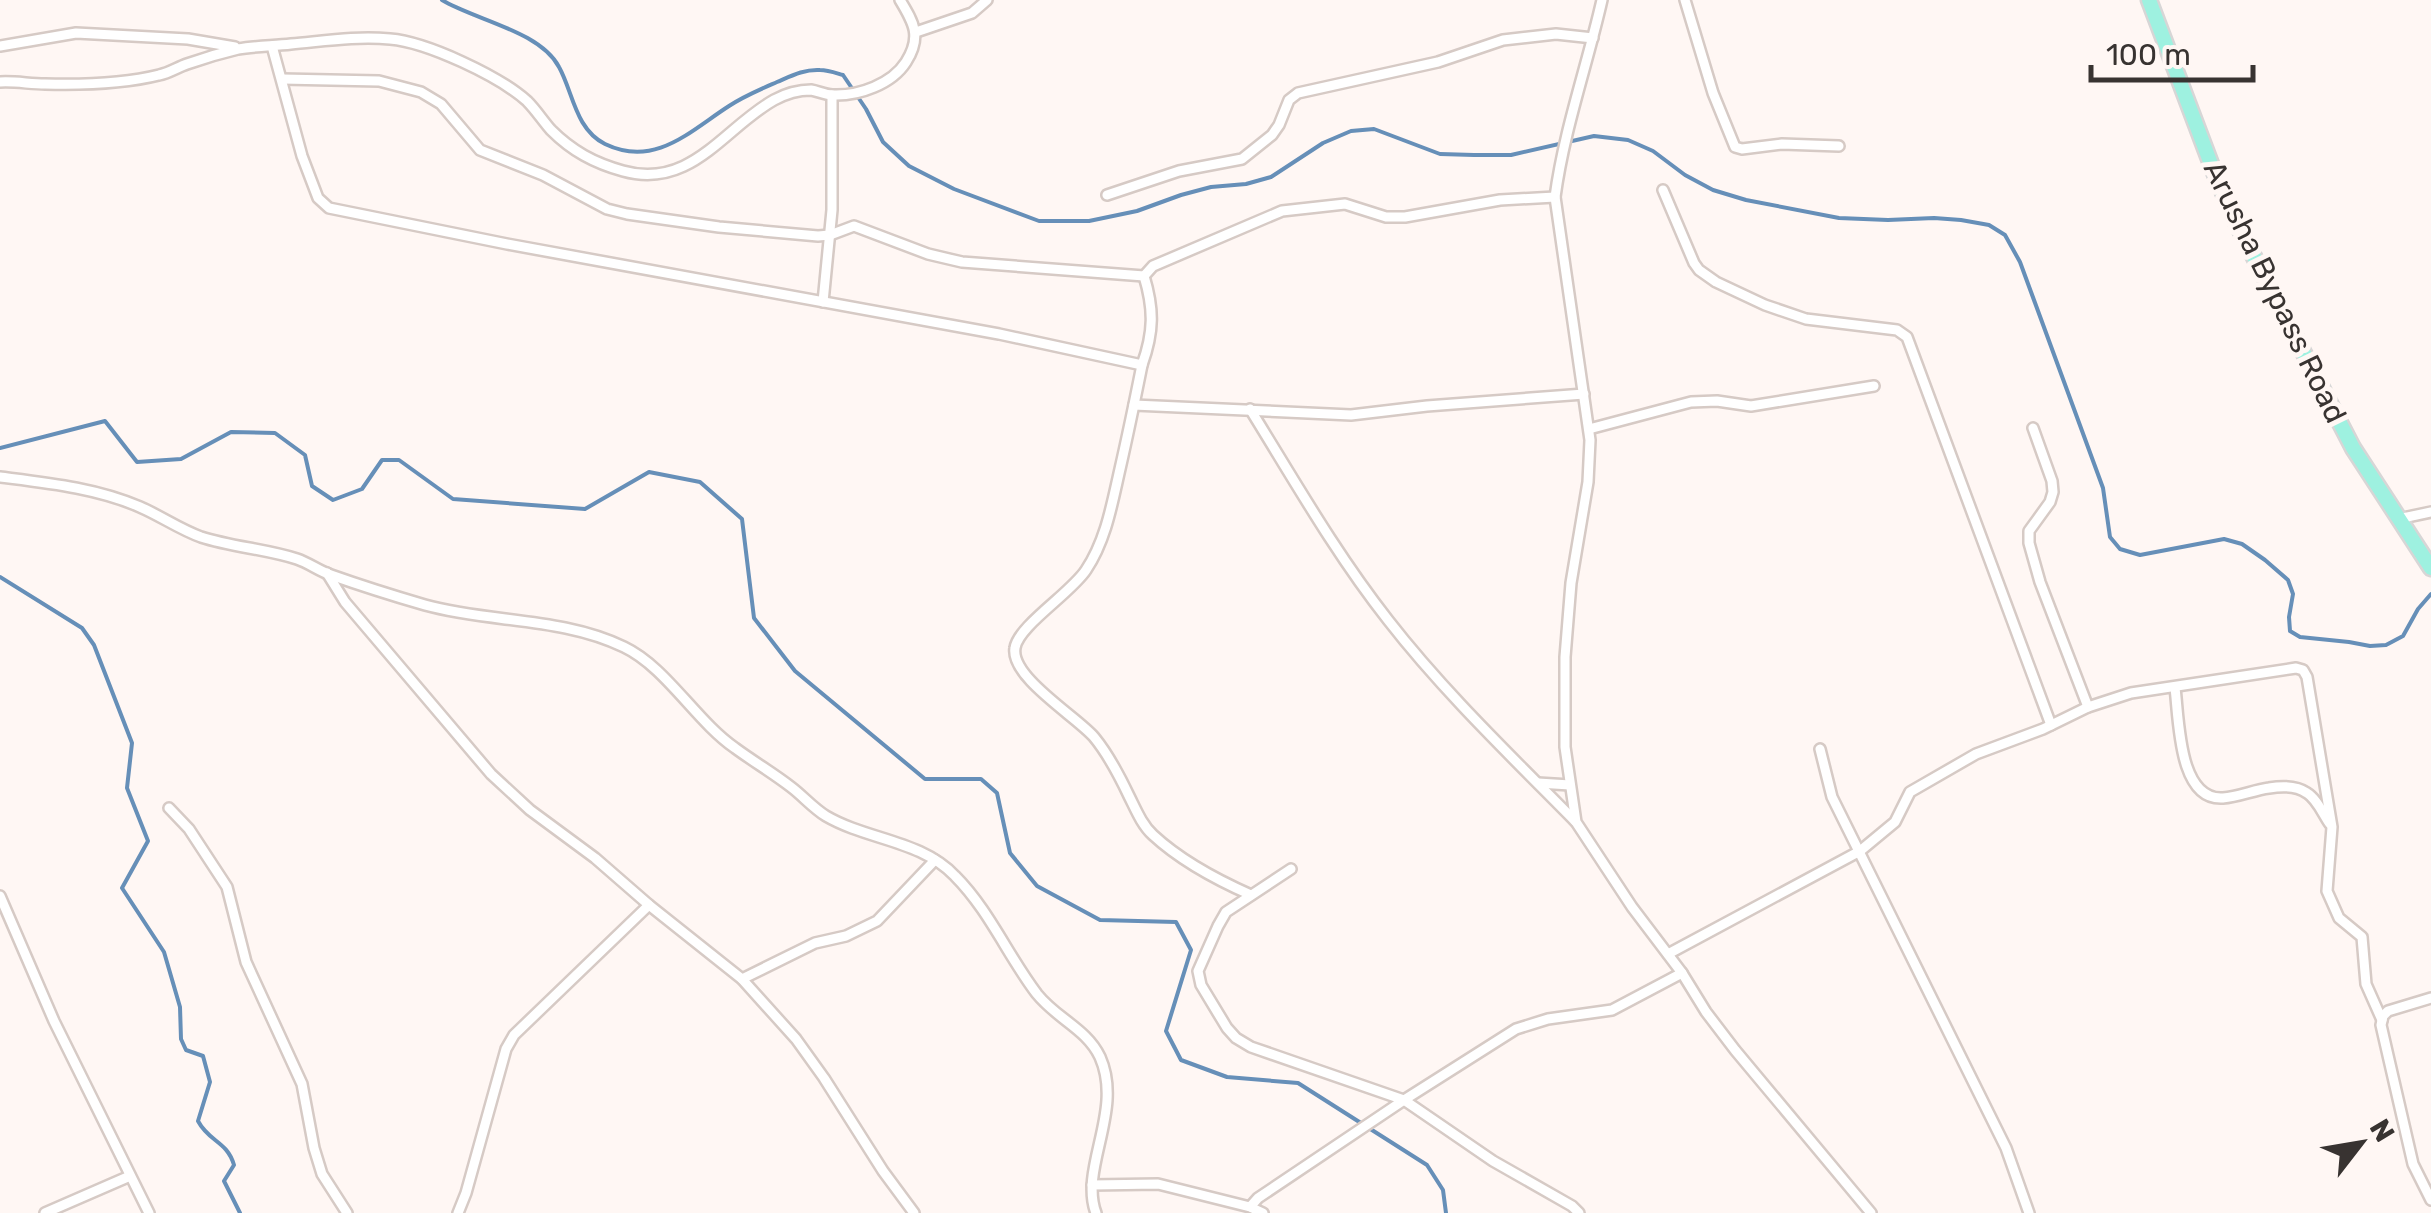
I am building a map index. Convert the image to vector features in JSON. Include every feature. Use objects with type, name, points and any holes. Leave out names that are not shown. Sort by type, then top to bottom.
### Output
[{"type":"main road","name":"Arusha Bypass Road","points":[[2149,0],[2238,226],[2352,448],[2429,566]]},
{"type":"street","points":[[0,82],[92,83],[133,79],[161,75],[242,48],[348,37],[396,39],[429,49],[508,86],[528,102],[566,145],[586,158],[628,172],[652,174],[675,169],[706,154],[752,115],[792,92],[856,92],[894,76],[914,49],[916,32],[900,0]]},
{"type":"street","points":[[916,32],[972,12],[988,0]]},
{"type":"street","points":[[1576,822],[1565,747],[1565,656],[1571,583],[1588,482],[1589,429],[1556,197],[1560,162],[1602,0]]},
{"type":"street","points":[[1686,0],[1713,94],[1735,147],[1840,146]]},
{"type":"street","points":[[0,46],[76,33],[188,39],[242,48]]},
{"type":"street","points":[[1107,195],[1179,170],[1242,159],[1272,135],[1290,100],[1298,93],[1438,62],[1503,40],[1556,34],[1593,38]]},
{"type":"street","points":[[272,46],[302,156],[318,198],[328,208],[1142,364]]},
{"type":"street","points":[[282,79],[378,81],[421,92],[441,104],[480,150],[542,175],[607,209],[627,214],[818,236],[854,226],[928,254],[962,262],[1144,276]]},
{"type":"street","points":[[823,302],[834,167],[832,95]]},
{"type":"street","points":[[1664,190],[1694,263],[1706,276],[1806,319],[1897,330],[1907,336],[2050,725]]},
{"type":"street","points":[[1144,276],[1153,266],[1282,211],[1345,204],[1386,217],[1405,217],[1500,200],[1556,197]]},
{"type":"street","points":[[1144,276],[1152,302],[1150,345],[1142,364],[1107,526],[1088,568],[1021,634],[1014,649],[1016,660],[1032,682],[1094,737],[1148,830],[1186,860],[1251,894]]},
{"type":"street","points":[[1589,429],[1691,402],[1751,406],[1874,386]]},
{"type":"street","points":[[1134,405],[1351,415],[1584,394]]},
{"type":"street","points":[[1250,409],[1388,621],[1471,716],[1576,822],[1752,1073],[1871,1213]]},
{"type":"street","points":[[2034,428],[2053,492],[2029,531],[2029,543],[2088,707]]},
{"type":"street","points":[[0,477],[109,496],[204,538],[268,550],[428,606],[566,628],[629,649],[722,738],[824,814],[900,842],[935,860],[965,888],[1040,998],[1080,1030],[1100,1056],[1107,1091],[1092,1186],[1096,1213]]},
{"type":"street","points":[[2398,519],[2431,512]]},
{"type":"street","points":[[326,573],[345,602],[491,774],[530,810],[742,979],[796,1039],[914,1213]]},
{"type":"street","points":[[1668,954],[1860,851],[1895,822],[1910,792],[1976,754],[2130,693],[2303,670],[2332,827],[2327,891],[2340,918],[2362,937],[2366,984],[2382,1020],[2382,1035],[2412,1164],[2431,1200]]},
{"type":"street","points":[[2175,688],[2182,751],[2200,790],[2222,798],[2272,787],[2300,789],[2313,798],[2332,827]]},
{"type":"street","points":[[1820,750],[1832,797],[2006,1148],[2028,1213]]},
{"type":"street","points":[[1538,784],[1570,785]]},
{"type":"street","points":[[169,808],[199,843],[227,887],[246,962],[302,1084],[322,1174],[347,1213]]},
{"type":"street","points":[[742,979],[815,943],[846,936],[876,921],[935,860]]},
{"type":"street","points":[[1291,868],[1226,912],[1198,971],[1201,985],[1226,1028],[1250,1047],[1404,1100],[1493,1161],[1580,1213]]},
{"type":"street","points":[[0,896],[54,1021],[149,1213]]},
{"type":"street","points":[[458,1213],[506,1049],[514,1035],[648,905]]},
{"type":"street","points":[[1250,1207],[1404,1100],[1516,1029],[1548,1019],[1612,1010],[1682,974]]},
{"type":"street","points":[[2382,1020],[2388,1010],[2431,998]]},
{"type":"street","points":[[46,1213],[130,1176]]},
{"type":"street","points":[[1092,1186],[1158,1184],[1263,1213]]},
{"type":"waterway","points":[[442,0],[522,35],[550,55],[564,77],[581,120],[605,144],[640,152],[656,149],[759,90],[803,72],[826,70],[843,75],[883,142],[909,166],[954,189],[1039,221],[1089,221],[1137,211],[1211,187],[1246,184],[1271,177],[1323,143],[1351,131],[1374,129],[1440,154],[1511,155],[1594,136],[1628,140],[1653,151],[1713,190],[1746,200],[1839,218],[1934,218],[1989,225],[2005,235],[2020,262],[2103,488],[2110,537],[2120,549],[2140,555],[2224,539],[2242,544],[2288,580],[2293,594],[2290,631],[2300,637],[2386,645],[2403,636],[2431,594]]},
{"type":"waterway","points":[[0,448],[105,421],[137,462],[181,459],[231,432],[275,433],[305,455],[312,486],[333,500],[362,489],[382,460],[399,460],[453,499],[585,509],[649,472],[700,482],[742,519],[754,618],[795,671],[925,779],[981,779],[997,793],[1010,853],[1037,886],[1100,920],[1176,922],[1191,950],[1166,1031],[1181,1060],[1227,1077],[1298,1083],[1427,1165],[1443,1190],[1446,1213]]},
{"type":"waterway","points":[[0,577],[82,628],[94,645],[132,743],[127,788],[148,841],[122,888],[164,952],[180,1007],[181,1039],[186,1050],[203,1056],[210,1082],[198,1121],[231,1157],[234,1165],[224,1181],[240,1213]]}]
